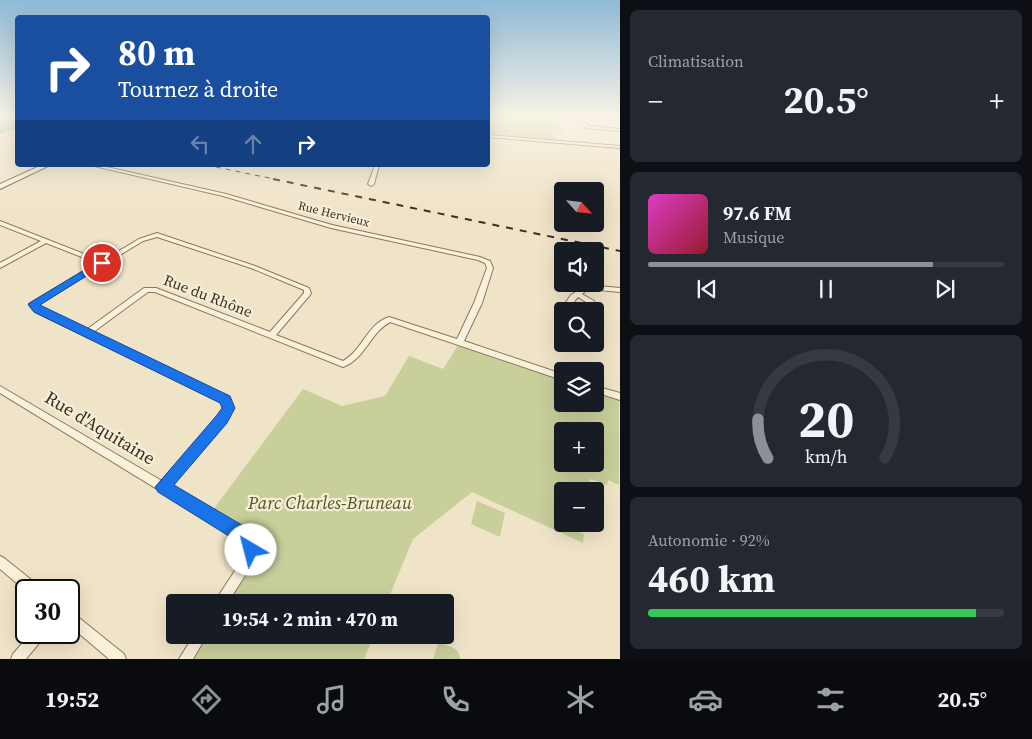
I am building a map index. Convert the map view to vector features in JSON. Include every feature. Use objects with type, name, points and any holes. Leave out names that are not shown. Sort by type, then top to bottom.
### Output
[{"type":"main road","points":[[0,187],[43,167]]},
{"type":"street","name":"Rue Hervieux","points":[[101,167],[224,195],[331,226],[488,262],[490,268],[478,302],[460,342]]},
{"type":"street","points":[[372,184],[376,167]]},
{"type":"street","points":[[0,223],[102,263]]},
{"type":"street","points":[[163,487],[222,419],[228,408],[225,400],[38,310],[33,304],[141,240],[157,235],[253,267],[308,289],[308,293],[271,336]]},
{"type":"street","points":[[0,266],[45,241]]},
{"type":"street","points":[[569,302],[587,287],[604,287],[620,290]]},
{"type":"street","name":"Rue du Rhône","points":[[87,333],[146,290],[156,290],[343,364],[354,360],[380,322],[389,319],[554,375]]},
{"type":"street","points":[[578,294],[590,302]]},
{"type":"street","name":"Rue d'Aquitaine","points":[[0,388],[246,537],[251,550],[244,567],[226,594]]},
{"type":"street","points":[[604,392],[620,397]]},
{"type":"street","points":[[0,562],[21,579]]},
{"type":"street","points":[[80,626],[119,659]]},
{"type":"street","points":[[18,659],[31,644]]},
{"type":"street","points":[[186,659],[195,644]]},
{"type":"green space","name":"Parc Charles-Bruneau","points":[[460,342],[554,374],[554,412],[604,412],[604,392],[619,397],[619,485],[608,480],[607,485],[604,482],[590,479],[589,482],[554,482],[554,530],[472,492],[413,539],[390,594],[226,594],[244,567],[251,550],[246,537],[209,515],[303,389],[342,406],[385,396],[409,356],[443,369]]},
{"type":"green space","points":[[477,501],[505,513],[500,537],[471,524]]},
{"type":"green space","name":"Parc Charles-Bruneau","points":[[559,532],[581,532],[584,534],[583,543]]},
{"type":"green space","points":[[195,644],[370,644],[364,659],[186,659]]},
{"type":"green space","points":[[438,644],[445,644],[457,650],[461,659],[433,659]]},
{"type":"railway","points":[[216,167],[279,180]]},
{"type":"railway","points":[[273,179],[620,251]]},
{"type":"route","points":[[102,263],[33,304],[38,310],[225,400],[228,408],[222,419],[163,487],[246,537],[251,550]]}]
